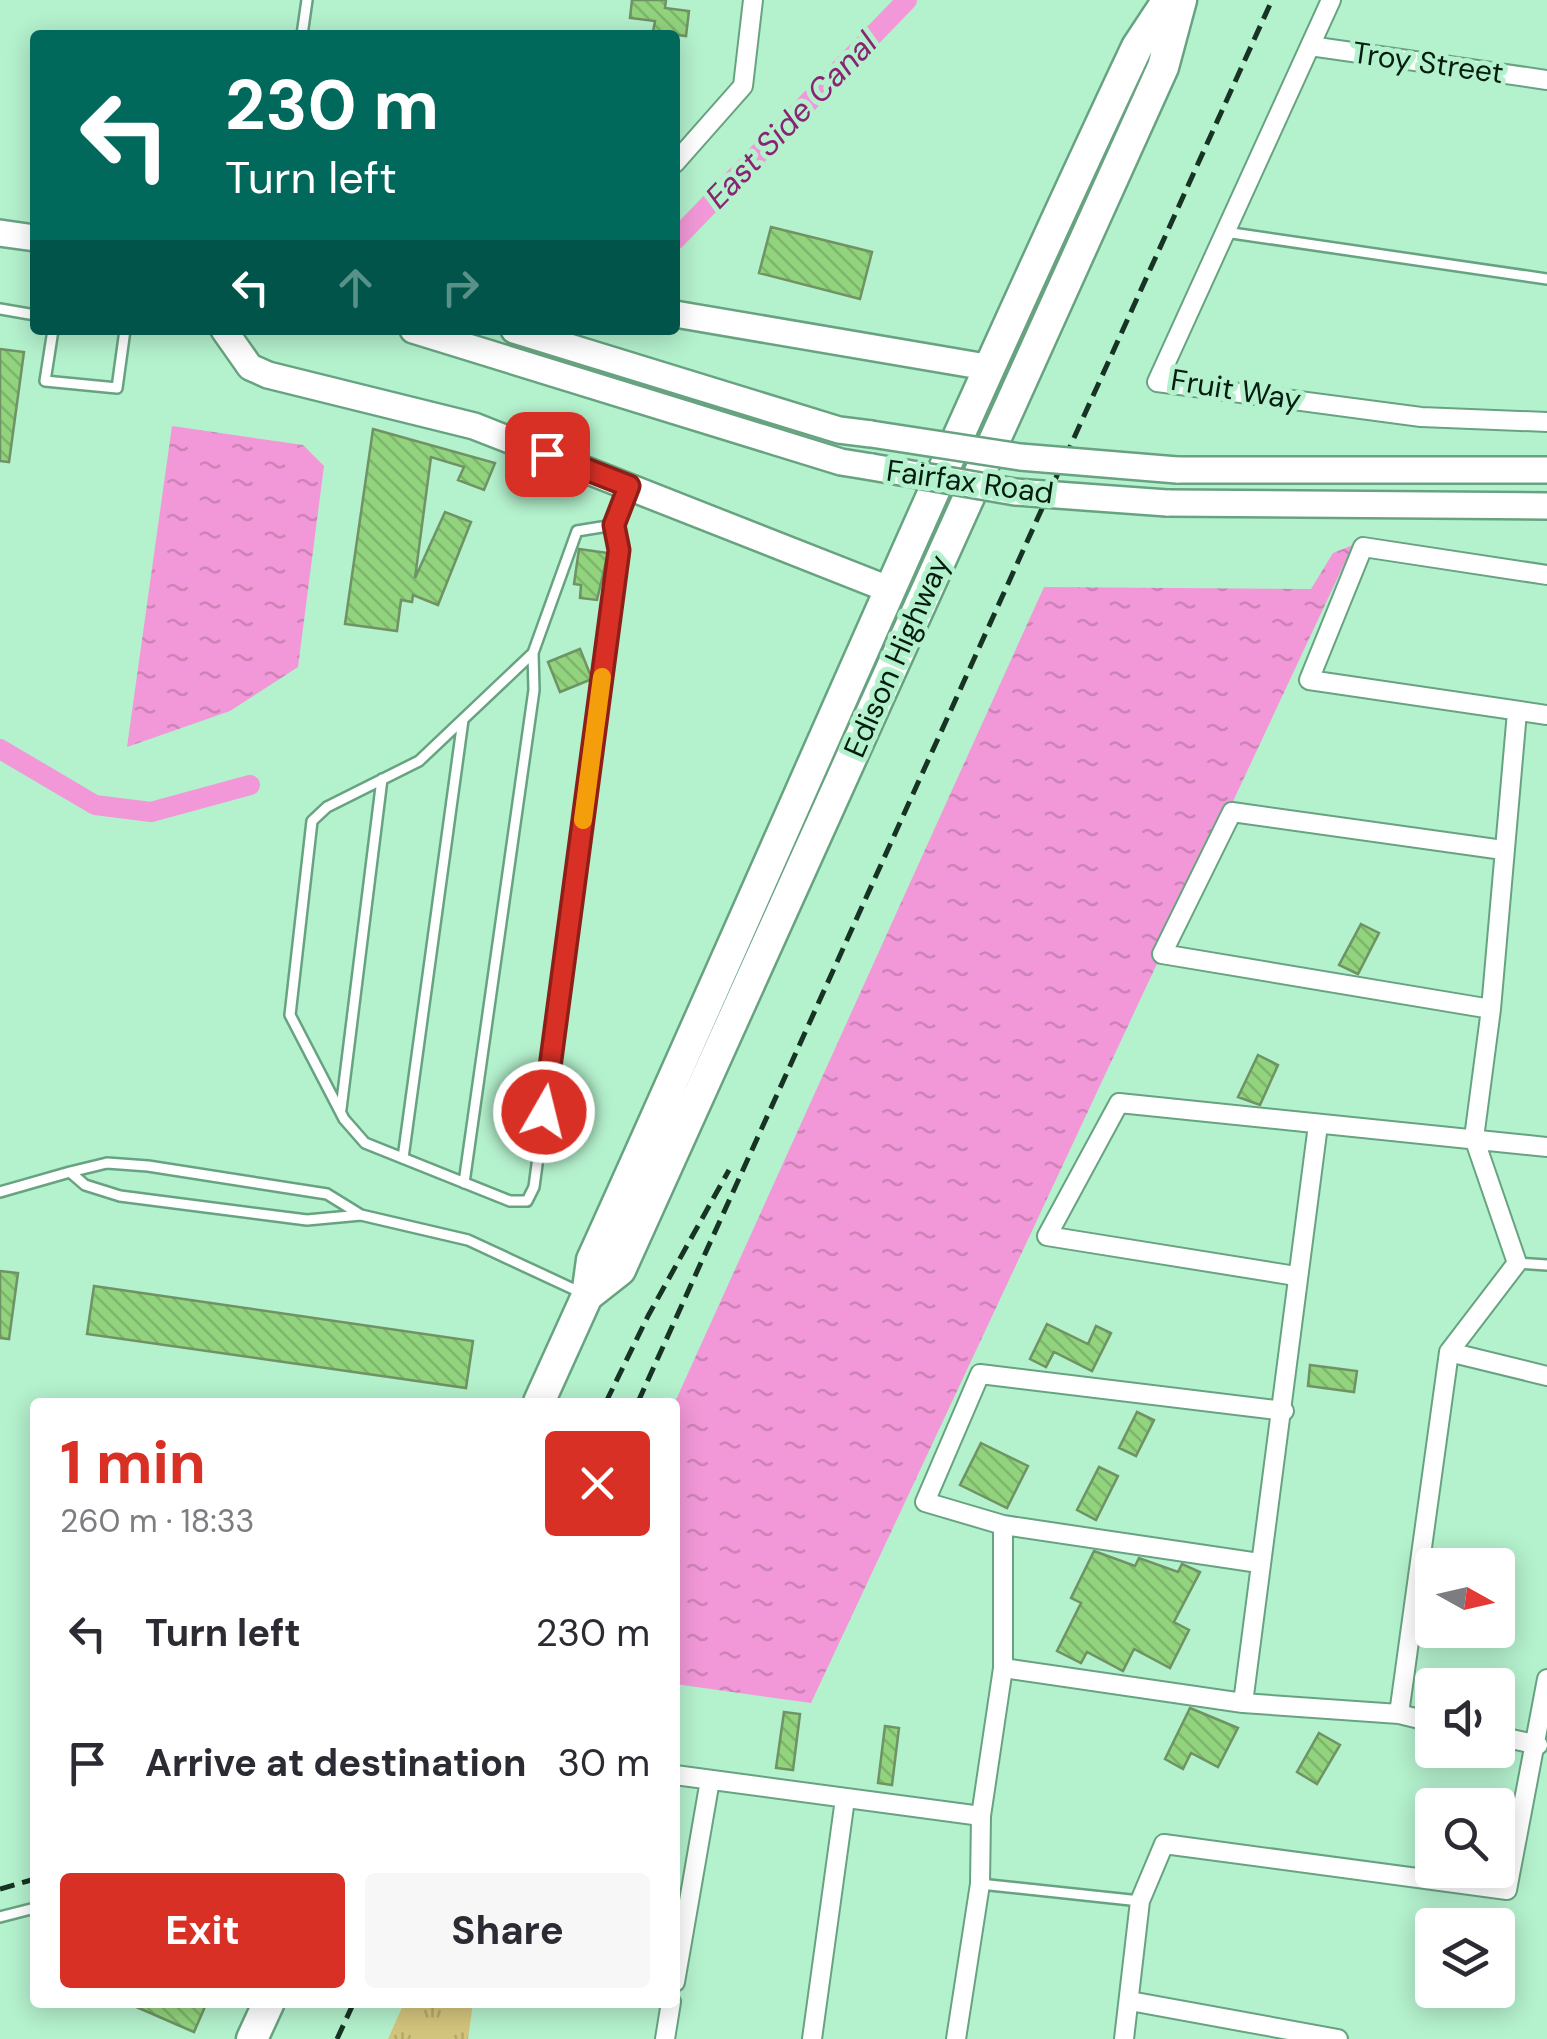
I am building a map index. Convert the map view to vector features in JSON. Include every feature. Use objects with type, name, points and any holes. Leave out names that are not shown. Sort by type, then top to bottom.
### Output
[{"type":"main road","name":"Edison Highway","points":[[541,1398],[587,1296],[592,1260],[768,870],[986,367],[1137,47],[1168,0]]},
{"type":"main road","name":"Edison Highway","points":[[587,1296],[620,1270],[629,1252],[1163,67],[1180,0]]},
{"type":"main road","points":[[0,233],[30,237]]},
{"type":"main road","points":[[680,315],[736,321],[986,367]]},
{"type":"main road","points":[[236,335],[250,367],[268,376],[474,426],[888,589]]},
{"type":"main road","name":"Fairfax Road","points":[[429,335],[841,462],[1015,492],[1166,503],[1547,506]]},
{"type":"main road","name":"Fairfax Road","points":[[530,335],[840,430],[1020,457],[1176,470],[1547,470]]},
{"type":"main road","points":[[252,2039],[265,2008]]},
{"type":"street","points":[[680,157],[742,86],[753,0]]},
{"type":"street","name":"Fruit Way","points":[[1331,0],[1157,382],[1421,417],[1547,422]]},
{"type":"street","name":"Troy Street","points":[[1310,46],[1547,80]]},
{"type":"street","points":[[1547,575],[1363,546],[1309,680],[1547,715]]},
{"type":"street","points":[[1400,1714],[1449,1352],[1517,1263],[1474,1138],[1491,1009],[1517,712]]},
{"type":"street","points":[[1491,1009],[1162,954],[1232,812],[1504,850]]},
{"type":"street","points":[[1296,1276],[1046,1236],[1119,1104],[1547,1148]]},
{"type":"street","points":[[1243,1703],[1259,1564],[1284,1411],[1296,1276],[1318,1125]]},
{"type":"street","points":[[1449,1352],[1547,1376]]},
{"type":"street","points":[[1259,1564],[1004,1526],[925,1502],[980,1374],[1284,1411]]},
{"type":"street","points":[[956,2039],[980,1884],[981,1816],[1004,1668],[1004,1526]]},
{"type":"street","points":[[1004,1668],[1243,1703],[1415,1718]]},
{"type":"street","points":[[1124,2039],[1140,1901],[1164,1844],[1507,1890],[1538,1745],[1547,1679]]},
{"type":"street","points":[[1515,1740],[1538,1745]]},
{"type":"street","points":[[680,1776],[981,1816]]},
{"type":"street","points":[[680,1953],[710,1780]]},
{"type":"street","points":[[812,2039],[846,1799]]},
{"type":"street","points":[[1130,2002],[1338,2039]]},
{"type":"street","points":[[665,2039],[671,2008]]},
{"type":"lane","points":[[303,30],[307,0]]},
{"type":"lane","points":[[1225,232],[1547,279]]},
{"type":"lane","points":[[0,309],[30,314]]},
{"type":"lane","points":[[53,335],[45,381],[117,388],[124,335]]},
{"type":"lane","points":[[533,654],[419,761],[312,821],[290,1015],[340,1112],[365,1143],[510,1201],[527,1201],[534,1188],[619,550],[614,525],[629,486]]},
{"type":"lane","points":[[464,1183],[534,690],[533,654],[577,532],[614,525]]},
{"type":"lane","points":[[404,1158],[463,720]]},
{"type":"lane","points":[[340,1112],[382,779]]},
{"type":"lane","points":[[0,1192],[108,1163],[153,1166],[327,1194],[361,1215]]},
{"type":"lane","points":[[70,1172],[85,1185],[120,1196],[307,1220],[361,1215],[468,1240],[587,1296]]},
{"type":"lane","points":[[1517,1263],[1547,1265]]},
{"type":"lane","points":[[980,1884],[1140,1901]]},
{"type":"lane","points":[[0,1917],[30,1909]]},
{"type":"green space","points":[[402,2008],[472,2008],[468,2039],[388,2039]]},
{"type":"water","points":[[172,426],[303,445],[324,466],[298,667],[230,711],[127,747]]},
{"type":"water","points":[[1353,545],[811,1703],[680,1685],[680,1398],[677,1398],[1044,587],[1311,589],[1333,553]]},
{"type":"building","points":[[632,0],[666,0],[665,8],[689,11],[686,36],[680,35],[680,30],[653,30],[655,21],[630,18]]},
{"type":"building","points":[[771,227],[872,252],[860,299],[759,273]]},
{"type":"building","points":[[0,349],[24,352],[9,462],[0,461]]},
{"type":"building","points":[[373,429],[495,463],[484,490],[458,480],[464,467],[431,457],[415,578],[445,512],[471,522],[438,605],[413,595],[412,602],[401,600],[397,631],[345,624]]},
{"type":"building","points":[[579,549],[608,553],[597,600],[580,598],[581,585],[574,584]]},
{"type":"building","points":[[580,649],[592,679],[560,692],[548,662]]},
{"type":"building","points":[[1361,924],[1379,933],[1358,974],[1339,965]]},
{"type":"building","points":[[1258,1055],[1278,1065],[1260,1105],[1238,1097]]},
{"type":"building","points":[[0,1271],[18,1273],[9,1339],[0,1338]]},
{"type":"building","points":[[94,1286],[473,1341],[466,1388],[87,1334]]},
{"type":"building","points":[[1047,1324],[1088,1344],[1096,1326],[1111,1333],[1092,1371],[1054,1352],[1046,1367],[1030,1359]]},
{"type":"building","points":[[1310,1365],[1357,1371],[1354,1392],[1308,1386]]},
{"type":"building","points":[[1137,1412],[1154,1420],[1136,1456],[1119,1448]]},
{"type":"building","points":[[981,1443],[1028,1466],[1007,1508],[960,1485]]},
{"type":"building","points":[[1099,1467],[1118,1476],[1096,1520],[1077,1510]]},
{"type":"building","points":[[1094,1551],[1135,1566],[1139,1558],[1178,1572],[1182,1564],[1200,1572],[1174,1622],[1189,1630],[1170,1668],[1134,1649],[1123,1671],[1087,1652],[1081,1663],[1057,1651],[1081,1603],[1071,1598]]},
{"type":"building","points":[[1190,1708],[1238,1728],[1218,1767],[1191,1753],[1183,1769],[1165,1759]]},
{"type":"building","points":[[784,1712],[800,1714],[793,1770],[776,1768]]},
{"type":"building","points":[[885,1726],[899,1728],[892,1785],[878,1783]]},
{"type":"building","points":[[1319,1733],[1340,1745],[1317,1784],[1297,1772]]},
{"type":"building","points":[[139,2008],[204,2008],[194,2032]]},
{"type":"waterway","name":"East Side Canal","points":[[680,235],[907,0]]},
{"type":"waterway","name":"East Side Canal","points":[[0,749],[95,805],[151,812],[250,785]]},
{"type":"railway","points":[[640,1398],[1272,0]]},
{"type":"railway","points":[[608,1398],[648,1316],[729,1170]]},
{"type":"railway","points":[[0,1889],[30,1880]]},
{"type":"railway","points":[[337,2039],[351,2008]]},
{"type":"slow traffic","points":[[583,820],[602,677]]},
{"type":"route","points":[[544,1112],[619,550],[614,525],[629,486],[547,454]]}]
